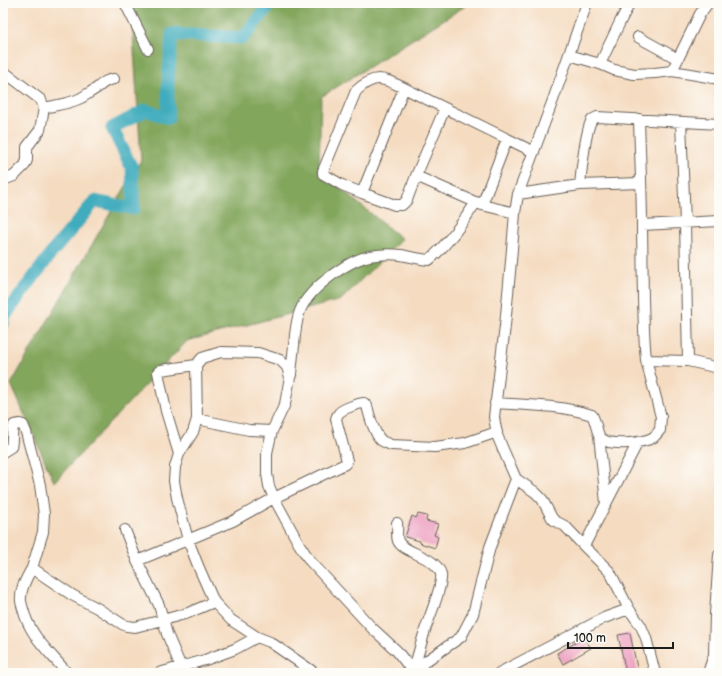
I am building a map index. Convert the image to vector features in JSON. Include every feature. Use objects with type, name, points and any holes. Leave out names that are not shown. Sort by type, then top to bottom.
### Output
[{"type":"street","points":[[125,3],[148,48]]},
{"type":"street","points":[[587,3],[518,194],[506,319],[494,417],[502,448],[516,479],[542,498],[552,518],[565,526],[610,572],[629,609],[641,626],[646,638],[655,673]]},
{"type":"street","points":[[600,64],[630,3]]},
{"type":"street","points":[[672,71],[700,14],[708,3]]},
{"type":"street","points":[[638,38],[678,59]]},
{"type":"street","points":[[569,55],[600,64],[614,70],[634,74],[672,71],[719,79]]},
{"type":"street","points":[[3,71],[41,100],[44,108],[40,130],[27,147],[27,160],[25,165],[14,176],[3,179]]},
{"type":"street","points":[[446,108],[407,200],[402,205],[396,205],[342,185],[323,174],[356,91],[370,80],[379,78],[390,81],[446,108],[534,152]]},
{"type":"street","points":[[44,108],[67,103],[80,98],[104,82],[114,79]]},
{"type":"street","points":[[362,192],[404,88]]},
{"type":"street","points":[[580,185],[585,148],[592,119],[597,117],[719,124]]},
{"type":"street","points":[[599,435],[602,439],[608,442],[638,442],[654,437],[660,430],[661,417],[646,360],[644,342],[639,119]]},
{"type":"street","points":[[681,122],[688,361]]},
{"type":"street","points":[[413,672],[397,651],[372,628],[310,561],[299,544],[269,486],[267,474],[267,453],[272,432],[285,404],[300,311],[313,291],[331,276],[359,259],[375,255],[400,255],[429,260],[435,255],[468,214],[479,203],[507,139]]},
{"type":"street","points":[[416,176],[479,203],[515,213]]},
{"type":"street","points":[[518,194],[580,185],[641,184]]},
{"type":"street","points":[[642,225],[719,221]]},
{"type":"street","points":[[180,454],[166,411],[158,372],[161,370],[196,365],[202,358],[221,352],[258,354],[280,360],[287,367],[290,377]]},
{"type":"street","points":[[646,360],[688,361],[719,368]]},
{"type":"street","points":[[196,365],[197,419],[193,432],[180,454],[175,467],[174,481],[188,540],[198,568],[214,602],[230,620],[257,637],[270,642],[315,673]]},
{"type":"street","points":[[137,561],[233,521],[274,498],[346,464],[347,461],[336,419],[337,414],[340,411],[360,403],[364,403],[367,406],[380,439],[391,445],[435,448],[466,443],[497,432]]},
{"type":"street","points":[[495,403],[568,409],[592,415],[599,435],[606,504]]},
{"type":"street","points":[[197,419],[249,430],[272,432]]},
{"type":"street","points":[[7,449],[12,428],[14,425],[23,425],[40,485],[44,514],[43,532],[32,568],[22,588],[20,598],[24,615],[32,631],[67,673]]},
{"type":"street","points":[[584,546],[638,442]]},
{"type":"street","points":[[413,672],[460,637],[463,633],[472,614],[490,547],[516,479]]},
{"type":"street","points":[[397,523],[398,540],[402,546],[423,556],[435,565],[441,573],[441,582],[413,672]]},
{"type":"street","points":[[125,530],[137,561],[159,605],[167,634],[181,667]]},
{"type":"street","points":[[708,673],[716,655],[719,555]]},
{"type":"street","points":[[32,568],[72,595],[127,626],[135,627],[163,620],[188,613],[214,602]]},
{"type":"street","points":[[499,673],[604,618],[629,609]]},
{"type":"street","points":[[159,673],[205,660],[236,649],[257,637]]},
{"type":"green space","points":[[131,3],[470,3],[321,97],[319,171],[402,239],[341,300],[187,341],[54,482],[11,384],[141,160]]},
{"type":"building","points":[[418,514],[427,516],[426,521],[438,524],[434,535],[438,537],[435,548],[420,543],[420,541],[405,537],[412,516],[416,518]]},
{"type":"building","points":[[630,633],[638,673],[626,673],[618,635]]},
{"type":"building","points":[[584,638],[591,648],[563,664],[557,653]]},
{"type":"waterway","points":[[3,324],[4,317],[53,251],[95,201],[134,209],[132,168],[112,128],[146,110],[168,118],[168,84],[172,34],[243,38],[271,3]]}]
